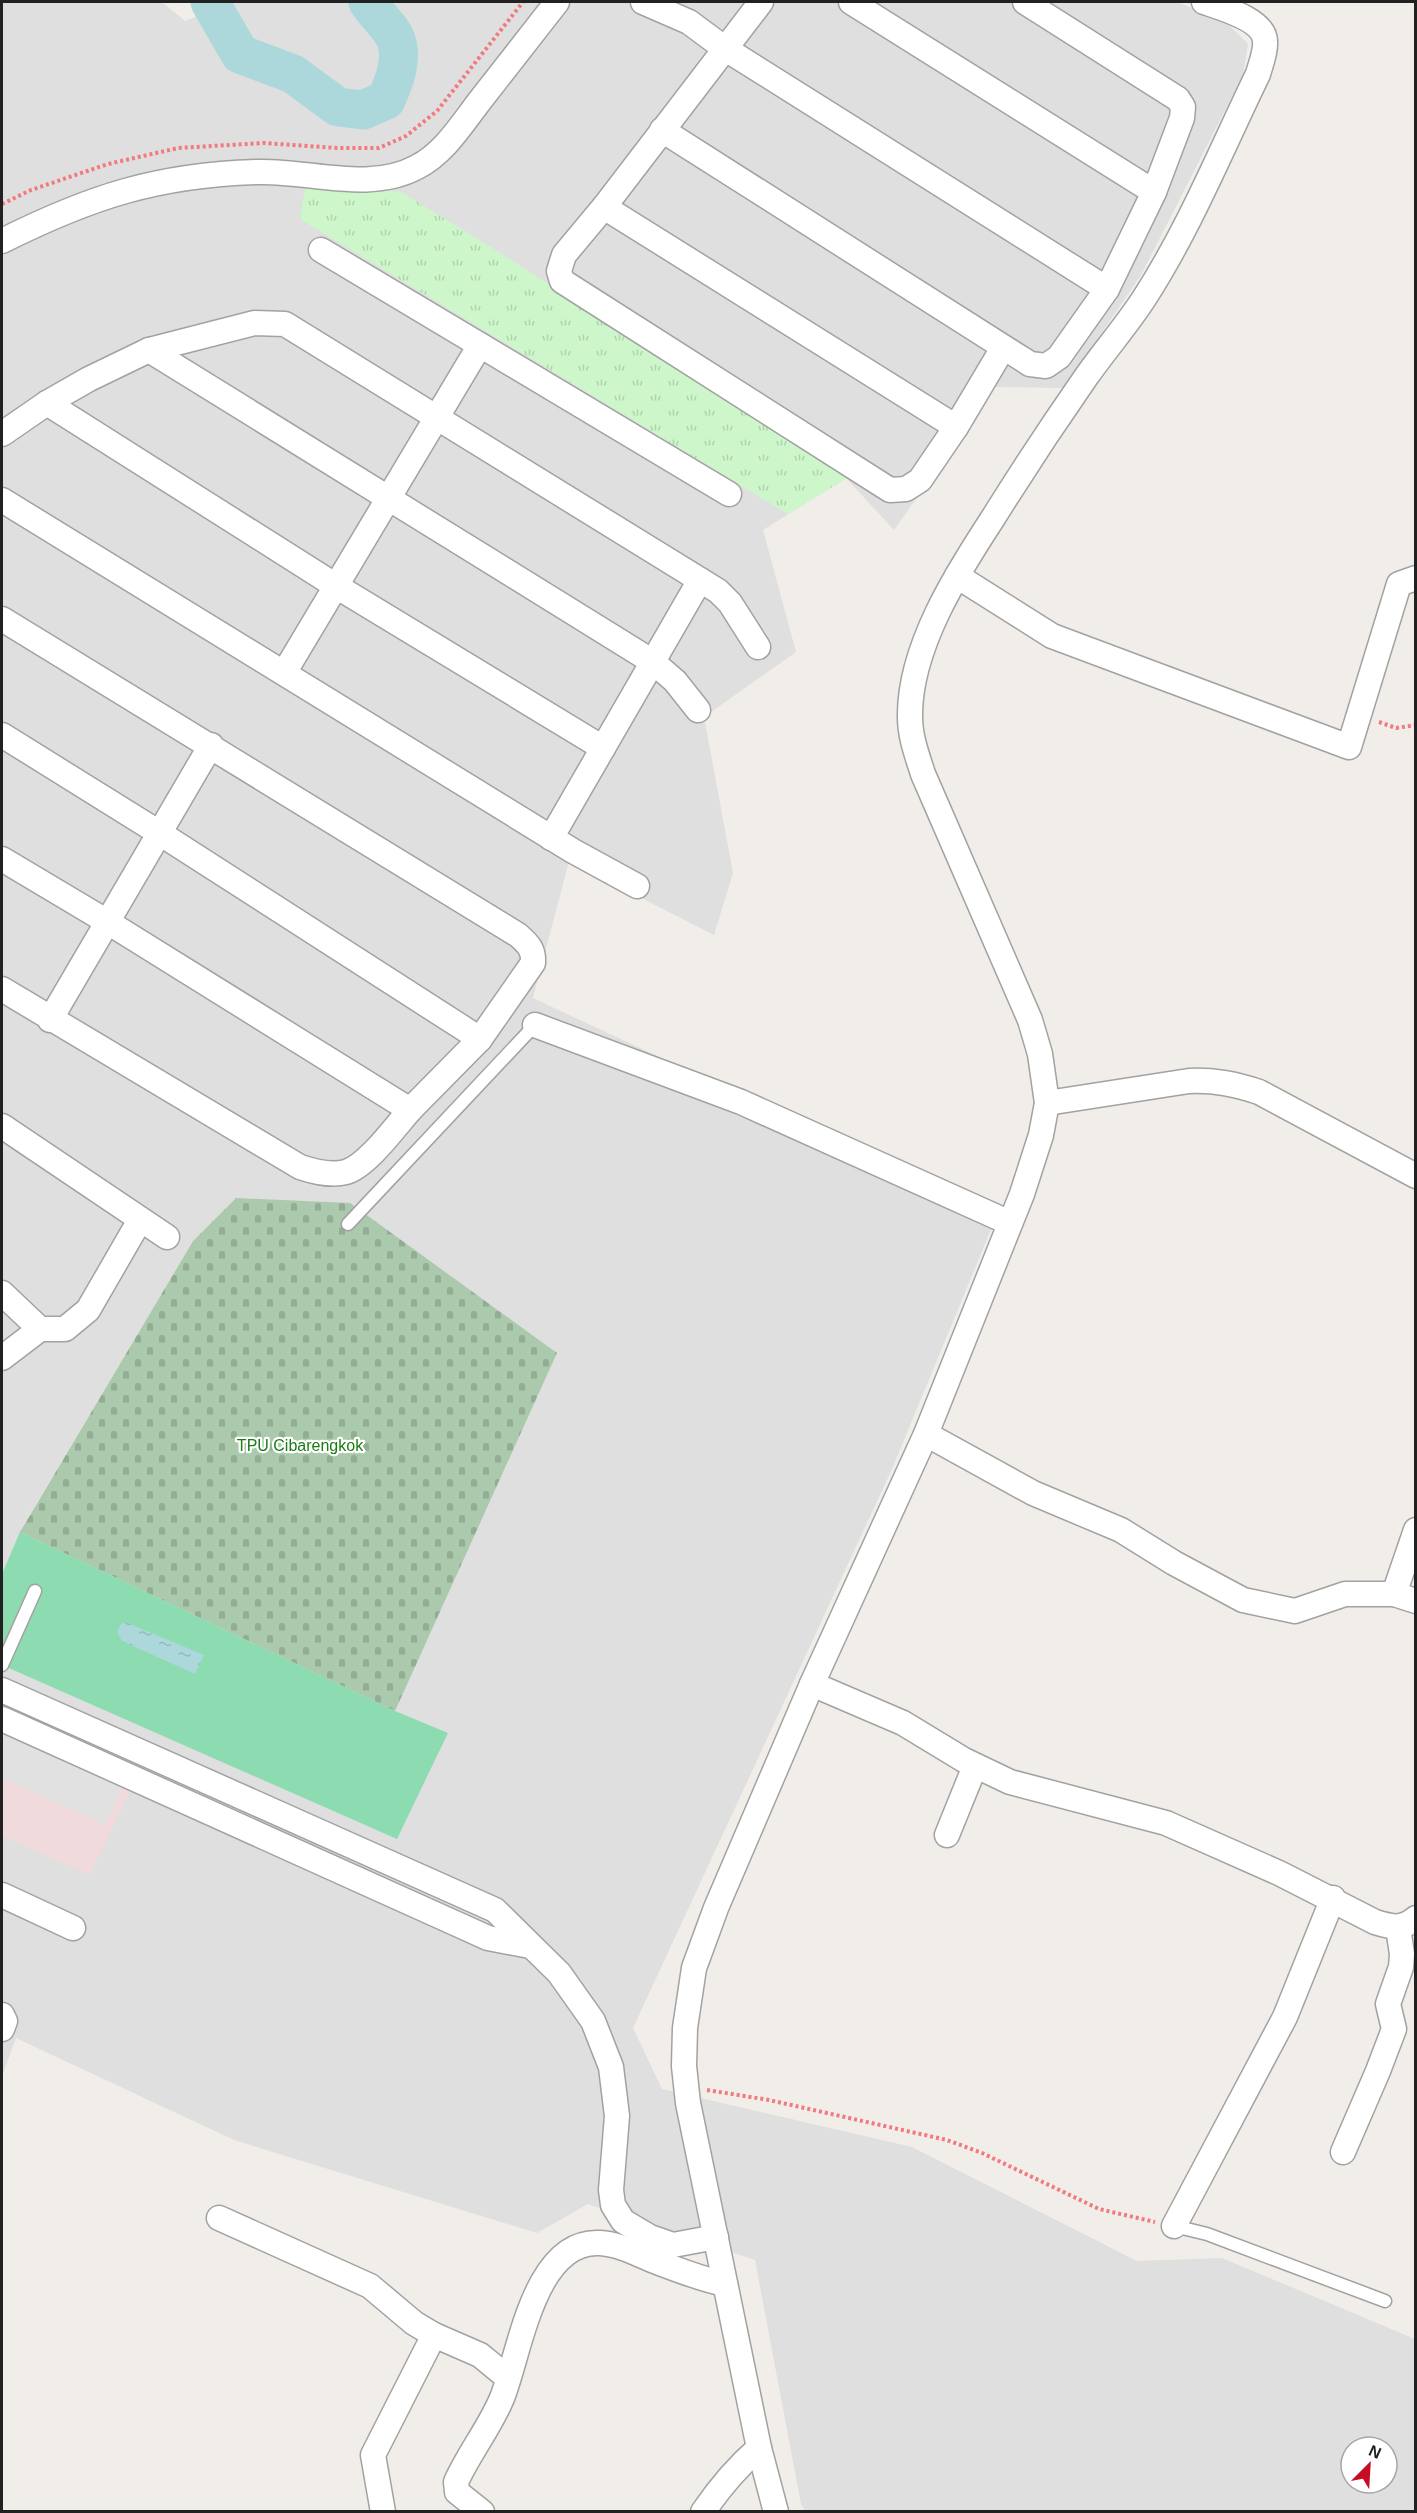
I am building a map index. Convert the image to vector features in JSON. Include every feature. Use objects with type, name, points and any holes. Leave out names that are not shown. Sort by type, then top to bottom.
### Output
[{"type":"street","points":[[2,241],[56,214],[145,184],[191,176],[259,171],[363,179],[395,177],[419,167],[447,143],[557,2]]},
{"type":"street","points":[[643,2],[689,22],[724,48],[1107,289]]},
{"type":"street","points":[[676,2],[689,22]]},
{"type":"street","points":[[761,2],[561,260],[559,271],[566,285],[880,484],[896,491],[921,480],[1003,348]]},
{"type":"street","points":[[851,2],[1154,192]]},
{"type":"street","points":[[662,130],[1003,348],[1030,364],[1047,366],[1059,357],[1107,289],[1154,192],[1182,118],[1180,102],[1025,2]]},
{"type":"street","points":[[776,2511],[759,2448],[686,2087],[685,2028],[694,1968],[716,1908],[812,1684],[926,1434],[1010,1223],[1041,1135],[1047,1103],[1040,1054],[1030,1020],[927,784],[912,741],[910,716],[912,690],[930,631],[957,576],[1042,441],[1144,299],[1162,269],[1258,74],[1265,41],[1262,32],[1252,21],[1239,14],[1204,2]]},
{"type":"street","points":[[604,207],[956,427]]},
{"type":"street","points":[[321,250],[729,494]]},
{"type":"street","points":[[2,434],[47,403],[89,379],[149,350],[254,323],[285,324],[718,591],[729,603],[758,647]]},
{"type":"street","points":[[284,673],[480,345]]},
{"type":"street","points":[[149,350],[653,662],[675,681],[698,710]]},
{"type":"street","points":[[47,403],[336,586],[603,748]]},
{"type":"street","points":[[2,500],[551,838],[637,886]]},
{"type":"street","points":[[957,576],[1052,636],[1349,747],[1399,584],[1416,578]]},
{"type":"street","points":[[551,838],[700,580]]},
{"type":"street","points":[[2,619],[518,935],[530,945],[533,954],[533,963],[480,1039],[359,1166],[347,1172],[317,1172],[300,1167],[50,1020],[2,989]]},
{"type":"street","points":[[2,735],[480,1039]]},
{"type":"street","points":[[50,1020],[106,921],[161,834],[211,745]]},
{"type":"street","points":[[2,859],[410,1110]]},
{"type":"street","points":[[535,1025],[741,1102],[1010,1223]]},
{"type":"street","points":[[1047,1103],[1189,1081],[1212,1080],[1232,1083],[1259,1092],[1416,1176]]},
{"type":"street","points":[[2,1126],[167,1237]]},
{"type":"street","points":[[2,1358],[40,1329],[65,1329],[88,1310],[140,1220]]},
{"type":"street","points":[[2,1293],[40,1329]]},
{"type":"street","points":[[926,1434],[1033,1493],[1121,1530],[1174,1563],[1243,1600],[1296,1611],[1345,1594],[1405,1598],[1416,1530]]},
{"type":"street","points":[[812,1684],[903,1723],[975,1766],[1010,1782],[1166,1823],[1333,1898],[1375,1922],[1407,1923],[1401,1967],[1388,2004],[1394,2028],[1343,2152]]},
{"type":"street","points":[[2,1689],[495,1910],[559,1973],[593,2021],[611,2067],[617,2116],[611,2190],[613,2205],[623,2221],[650,2236],[673,2245],[716,2237]]},
{"type":"street","points":[[25,1730],[36,1706]]},
{"type":"street","points":[[2,1719],[488,1938],[530,1946]]},
{"type":"street","points":[[947,1835],[975,1766]]},
{"type":"street","points":[[2,1895],[73,1928]]},
{"type":"street","points":[[1174,2226],[1285,2016],[1333,1898]]},
{"type":"street","points":[[2,2015],[5,2021],[2,2030]]},
{"type":"street","points":[[219,2218],[370,2286],[414,2323],[434,2335],[480,2355],[508,2378]]},
{"type":"street","points":[[482,2511],[457,2492],[456,2482],[502,2398],[546,2275],[562,2257],[578,2247],[591,2243],[617,2246],[696,2277],[725,2284]]},
{"type":"street","points":[[383,2511],[373,2455],[434,2335]]},
{"type":"street","points":[[703,2511],[727,2479],[759,2448]]},
{"type":"lane","points":[[348,1224],[535,1025]]},
{"type":"lane","points":[[2,1665],[35,1591]]},
{"type":"lane","points":[[1174,2226],[1207,2234],[1385,2301]]},
{"type":"path","points":[[2,204],[31,190],[108,164],[178,148],[264,144],[379,148],[406,136],[437,111],[523,2]]},
{"type":"path","points":[[1359,714],[1396,728],[1416,725]]},
{"type":"path","points":[[686,2087],[769,2100],[947,2140],[982,2153],[1099,2209],[1174,2226]]},
{"type":"shaded area","points":[[2,2],[162,2],[185,21],[223,6],[224,2],[1177,2],[1225,21],[1248,44],[1243,75],[1141,275],[1064,388],[995,387],[894,530],[846,478],[763,530],[796,652],[704,717],[733,873],[714,935],[569,861],[533,998],[997,1215],[892,1469],[633,2028],[662,2089],[912,2147],[1137,2261],[1222,2258],[1415,2339],[1415,2511],[805,2511],[801,2504],[755,2260],[588,2204],[537,2233],[234,2140],[16,2038],[2,2076]],"holes":[[[236,1198],[20,1531],[193,1241]]]},
{"type":"shaded area","points":[[2,1712],[140,1771],[90,1875],[2,1836]]},
{"type":"shaded area","points":[[2,1733],[122,1787],[105,1825],[2,1778]]},
{"type":"green space","points":[[306,184],[401,192],[494,249],[847,478],[788,514],[300,219]]},
{"type":"green space","name":"TPU Cibarengkok","points":[[236,1198],[350,1203],[557,1353],[395,1711],[20,1532],[193,1241]]},
{"type":"green space","points":[[20,1532],[395,1711],[448,1733],[397,1839],[2,1665],[2,1574]]},
{"type":"water","points":[[125,1622],[204,1655],[195,1674],[122,1641],[117,1632],[121,1624]]},
{"type":"waterway","points":[[210,2],[240,54],[293,74],[338,107],[363,110],[386,100],[395,78],[399,55],[394,35],[368,2]]}]
